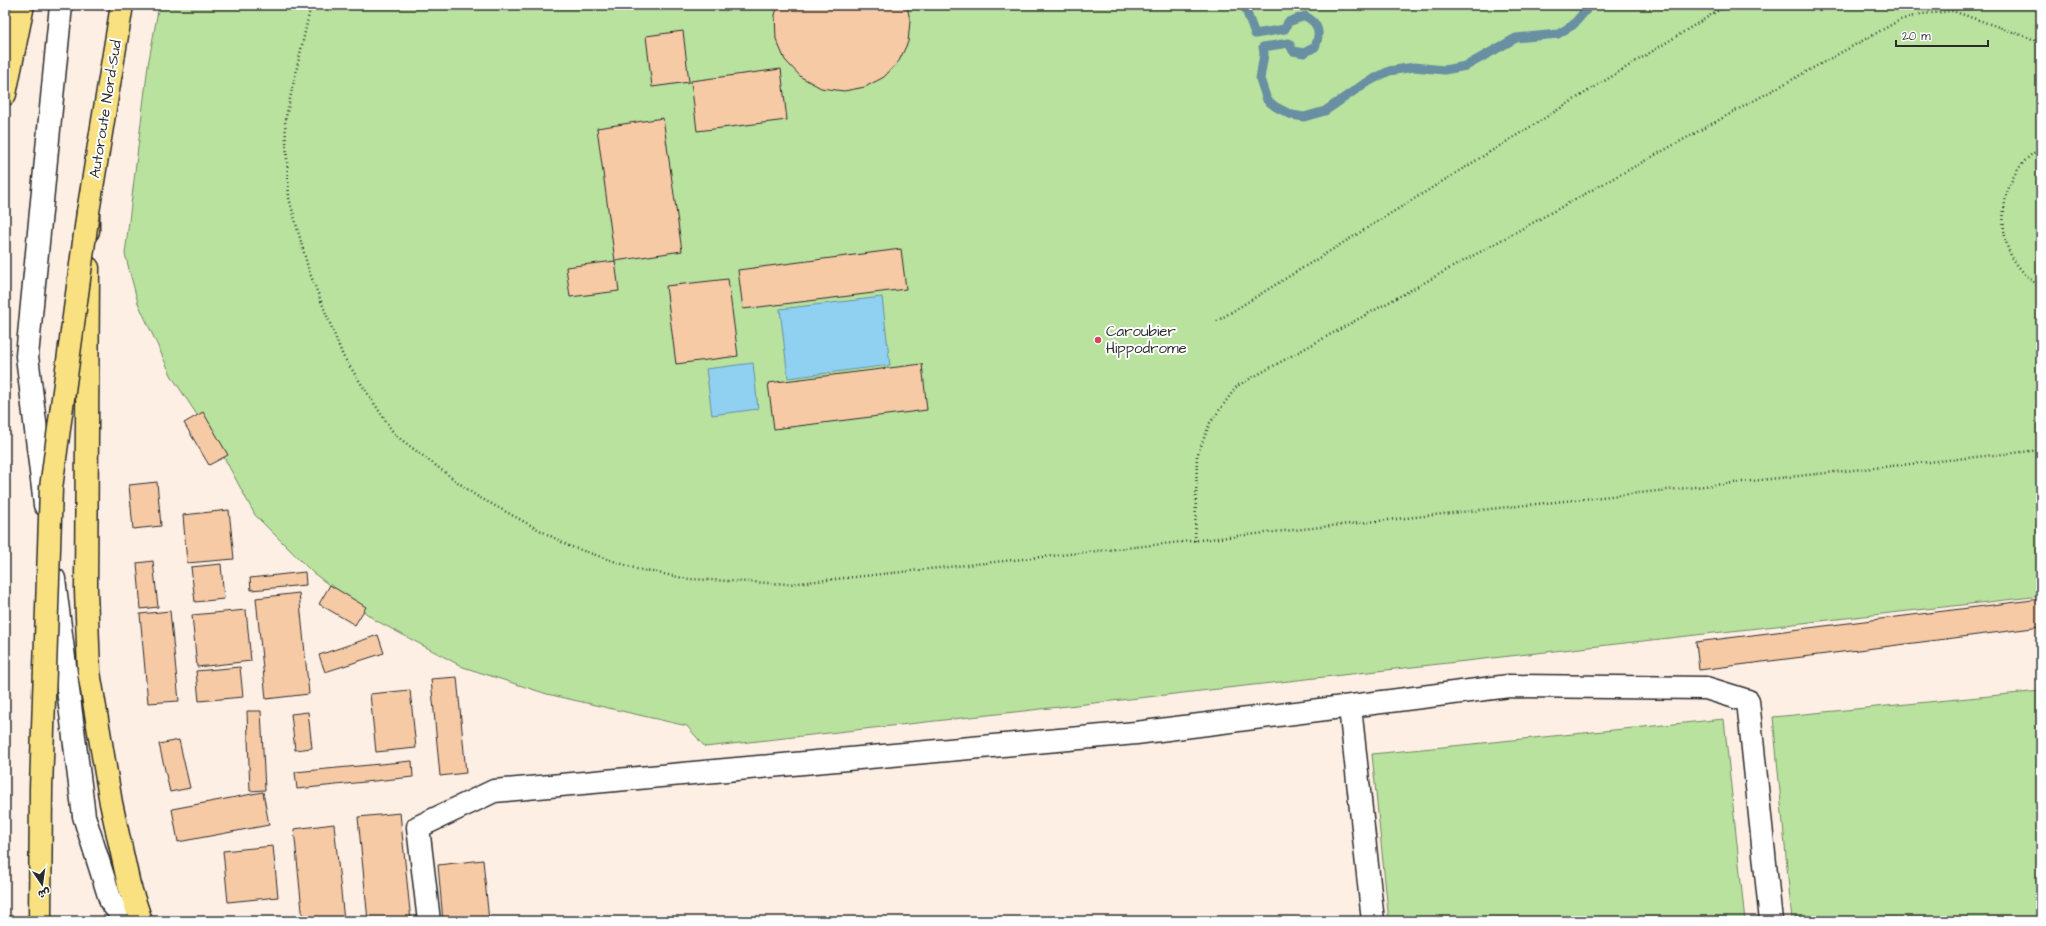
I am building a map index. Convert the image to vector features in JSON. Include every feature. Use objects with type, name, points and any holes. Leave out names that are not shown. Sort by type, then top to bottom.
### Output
[{"type":"highway","points":[[5,94],[23,5]]},
{"type":"highway","name":"Autoroute Nord-Sud","points":[[88,212],[122,5]]},
{"type":"highway","points":[[40,921],[40,789],[51,488],[88,212]]},
{"type":"highway","points":[[88,212],[86,590],[90,672],[111,803],[129,885],[142,921]]},
{"type":"street","points":[[61,5],[27,356],[84,816],[109,911],[126,921]]},
{"type":"street","points":[[430,921],[418,827],[494,791],[1136,733],[1509,686],[1706,688],[1748,701],[1771,921]]},
{"type":"street","points":[[1350,707],[1373,921]]},
{"type":"path","points":[[311,5],[285,121],[289,198],[310,271],[343,356],[395,435],[475,496],[569,546],[637,569],[689,579],[789,584],[2041,450]]},
{"type":"path","points":[[1217,321],[1727,5]]},
{"type":"path","points":[[1195,541],[1197,456],[1210,423],[1237,386],[1900,20],[1920,14],[1953,11],[2041,42]]},
{"type":"path","points":[[2041,148],[2031,154],[2010,181],[2002,214],[2007,247],[2025,276],[2041,288]]},
{"type":"green space","name":"Caroubier Hippodrome","points":[[159,5],[2041,5],[2041,596],[705,747],[687,726],[547,694],[463,667],[375,620],[312,572],[255,515],[219,448],[172,377],[138,303],[125,254],[148,65]]},
{"type":"green space","points":[[2041,691],[2041,921],[1792,921],[1773,717]]},
{"type":"green space","points":[[1724,719],[1745,921],[1389,921],[1372,754]]},
{"type":"water","points":[[882,297],[890,365],[788,378],[780,309]]},
{"type":"water","points":[[753,363],[758,409],[712,415],[706,369]]},
{"type":"building","points":[[778,5],[907,5],[910,21],[908,42],[899,61],[884,77],[865,87],[844,91],[821,88],[801,77],[785,60],[776,39],[775,15]]},
{"type":"building","points":[[683,31],[689,82],[652,87],[646,36]]},
{"type":"building","points":[[781,69],[787,120],[697,131],[691,81]]},
{"type":"building","points":[[663,118],[682,251],[615,261],[597,128]]},
{"type":"building","points":[[901,249],[906,289],[743,309],[738,270]]},
{"type":"building","points":[[615,261],[619,291],[570,297],[566,267]]},
{"type":"building","points":[[728,279],[738,356],[676,364],[666,286]]},
{"type":"building","points":[[922,364],[927,410],[774,429],[768,383]]},
{"type":"building","points":[[203,412],[228,455],[209,465],[184,423]]},
{"type":"building","points":[[157,482],[161,526],[133,529],[129,485]]},
{"type":"building","points":[[229,510],[234,559],[187,563],[183,515]]},
{"type":"building","points":[[153,561],[158,607],[141,609],[137,563]]},
{"type":"building","points":[[221,564],[224,599],[195,602],[191,567]]},
{"type":"building","points":[[305,572],[306,585],[251,590],[250,578]]},
{"type":"building","points":[[330,585],[366,607],[355,625],[319,604]]},
{"type":"building","points":[[299,593],[309,694],[266,699],[256,598]]},
{"type":"building","points":[[2041,599],[2041,627],[1699,670],[1696,642]]},
{"type":"building","points":[[246,610],[251,661],[197,667],[192,615]]},
{"type":"building","points":[[170,611],[179,701],[148,703],[140,614]]},
{"type":"building","points":[[378,635],[384,653],[325,672],[319,655]]},
{"type":"building","points":[[240,667],[243,697],[199,701],[196,671]]},
{"type":"building","points":[[457,677],[466,773],[440,776],[431,679]]},
{"type":"building","points":[[410,690],[416,748],[376,752],[370,694]]},
{"type":"building","points":[[247,711],[261,711],[265,790],[250,791]]},
{"type":"building","points":[[308,712],[312,748],[295,750],[291,714]]},
{"type":"building","points":[[179,740],[190,788],[170,792],[159,744]]},
{"type":"building","points":[[412,761],[413,777],[297,789],[295,772]]},
{"type":"building","points":[[263,792],[269,825],[178,842],[172,809]]},
{"type":"building","points":[[400,813],[411,921],[368,921],[358,817]]},
{"type":"building","points":[[334,824],[344,921],[303,921],[294,829]]},
{"type":"building","points":[[273,846],[278,897],[228,902],[223,851]]},
{"type":"building","points":[[483,860],[489,921],[443,921],[438,865]]},
{"type":"waterway","points":[[1244,5],[1255,34],[1285,29],[1288,22],[1305,16],[1316,25],[1318,29],[1318,37],[1315,47],[1304,53],[1293,51],[1289,43],[1263,47],[1264,54],[1260,79],[1267,100],[1276,107],[1292,115],[1304,117],[1325,111],[1364,84],[1389,71],[1414,67],[1444,70],[1466,66],[1516,38],[1558,34],[1573,25],[1586,10],[1585,5]]},
{"type":"place","name":"Caroubier Hippodrome","points":[[1098,340]]}]
